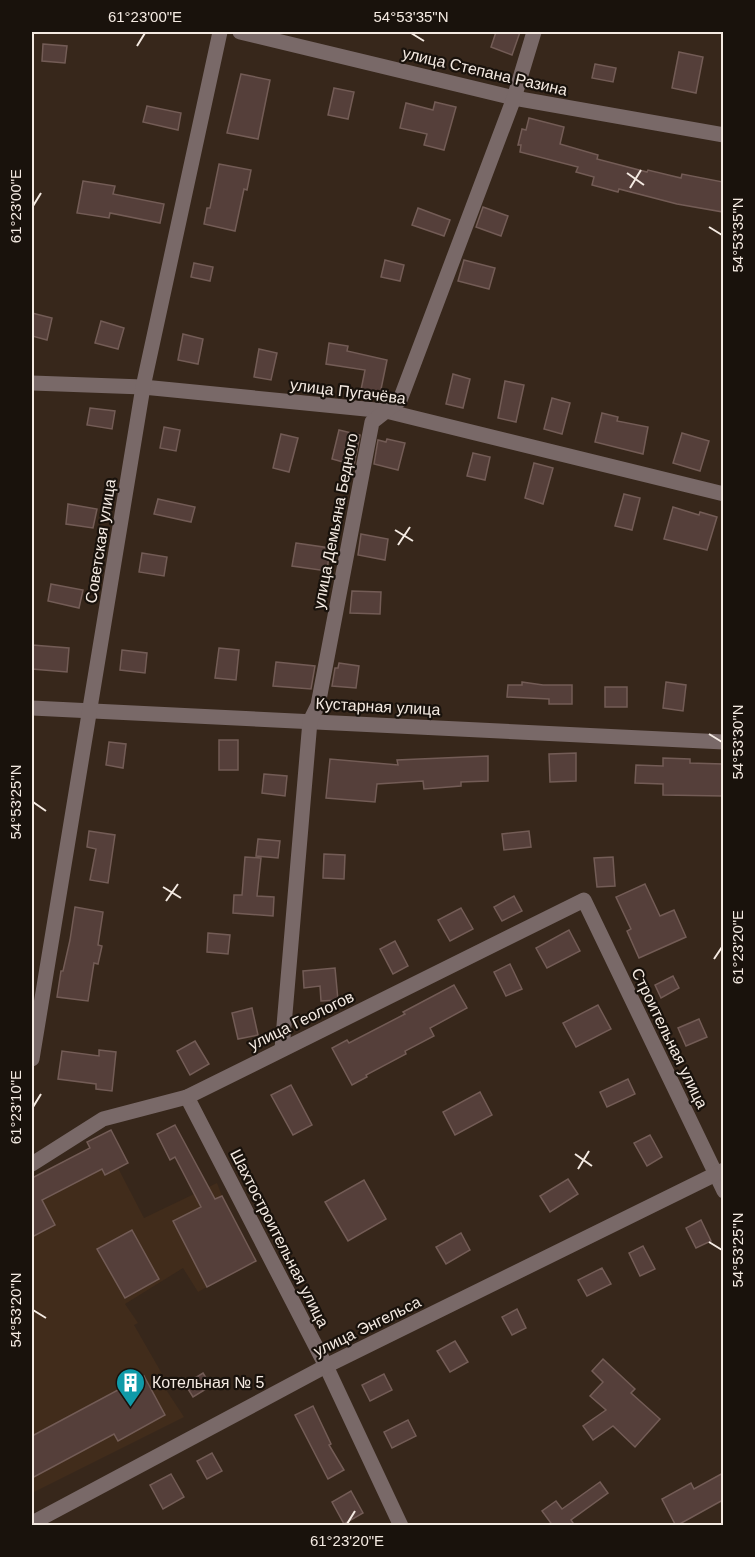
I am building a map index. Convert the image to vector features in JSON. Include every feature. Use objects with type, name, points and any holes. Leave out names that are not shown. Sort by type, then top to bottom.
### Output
[{"type":"street","name":"Советская улица","points":[[32,1059],[143,387],[220,32]]},
{"type":"street","name":"улица Степана Разина","points":[[240,32],[514,98],[723,135]]},
{"type":"street","name":"улица Демьяна Бедного","points":[[282,1049],[310,721],[318,705],[372,422],[400,400],[514,98],[534,32]]},
{"type":"street","name":"улица Пугачёва","points":[[32,382],[143,387],[386,411],[723,494]]},
{"type":"street","name":"Кустарная улица","points":[[32,708],[723,742]]},
{"type":"street","name":"улица Геологов","points":[[32,1164],[103,1119],[187,1098],[584,900]]},
{"type":"street","name":"Строительная улица","points":[[584,900],[719,1172],[723,1191]]},
{"type":"street","name":"Шахтостроительная улица","points":[[187,1098],[326,1366],[401,1526]]},
{"type":"street","name":"улица Энгельса","points":[[32,1523],[326,1366],[719,1172]]},
{"type":"shaded area","points":[[118,1168],[144,1218],[217,1183],[222,1196],[204,1205],[207,1287],[198,1292],[183,1268],[125,1304],[138,1323],[134,1325],[165,1379],[161,1382],[184,1417],[32,1493],[32,1206],[102,1169],[106,1175]]},
{"type":"building","points":[[496,32],[520,32],[512,55],[491,47]]},
{"type":"building","points":[[43,44],[67,46],[65,63],[42,61]]},
{"type":"building","points":[[679,52],[703,57],[696,93],[672,88]]},
{"type":"building","points":[[595,64],[616,68],[613,82],[592,78]]},
{"type":"building","points":[[241,74],[270,80],[258,139],[227,133]]},
{"type":"building","points":[[334,88],[354,92],[348,119],[328,115]]},
{"type":"building","points":[[435,102],[456,107],[444,150],[424,145],[427,134],[400,128],[406,103],[433,110]]},
{"type":"building","points":[[147,106],[181,113],[178,130],[143,122]]},
{"type":"building","points":[[529,118],[564,127],[560,144],[598,155],[597,159],[647,172],[648,170],[681,178],[682,174],[723,182],[723,212],[592,185],[594,177],[576,172],[578,167],[520,152],[521,145],[518,145],[522,129],[526,130]]},
{"type":"building","points":[[219,164],[251,170],[247,190],[244,189],[235,231],[204,224],[207,208],[210,208]]},
{"type":"building","points":[[83,181],[115,186],[113,194],[164,204],[160,223],[110,213],[109,218],[77,213]]},
{"type":"building","points":[[483,207],[508,216],[501,236],[476,227]]},
{"type":"building","points":[[418,208],[450,220],[444,236],[412,225]]},
{"type":"building","points":[[385,260],[404,265],[400,281],[381,277]]},
{"type":"building","points":[[464,260],[495,268],[489,289],[458,281]]},
{"type":"building","points":[[194,263],[213,267],[210,281],[191,277]]},
{"type":"building","points":[[32,313],[52,318],[47,340],[32,336]]},
{"type":"building","points":[[101,321],[124,328],[118,349],[95,343]]},
{"type":"building","points":[[183,334],[203,339],[198,364],[178,360]]},
{"type":"building","points":[[329,343],[348,346],[347,351],[387,360],[380,394],[361,390],[365,370],[326,364]]},
{"type":"building","points":[[259,349],[277,353],[271,380],[254,377]]},
{"type":"building","points":[[453,374],[470,379],[463,408],[446,404]]},
{"type":"building","points":[[505,381],[524,385],[516,422],[498,418]]},
{"type":"building","points":[[552,398],[570,403],[562,434],[544,429]]},
{"type":"building","points":[[90,408],[115,411],[112,429],[87,425]]},
{"type":"building","points":[[602,413],[618,417],[617,421],[648,427],[643,454],[595,442]]},
{"type":"building","points":[[164,427],[180,430],[176,451],[160,448]]},
{"type":"building","points":[[339,430],[360,435],[354,465],[332,459]]},
{"type":"building","points":[[682,433],[709,441],[700,471],[673,463]]},
{"type":"building","points":[[281,434],[298,438],[289,472],[273,468]]},
{"type":"building","points":[[387,439],[405,443],[398,470],[374,464],[378,440],[386,442]]},
{"type":"building","points":[[473,453],[490,457],[485,480],[467,476]]},
{"type":"building","points":[[534,463],[553,468],[543,504],[525,498]]},
{"type":"building","points":[[624,494],[640,498],[632,530],[615,526]]},
{"type":"building","points":[[158,499],[195,507],[191,522],[154,514]]},
{"type":"building","points":[[68,504],[97,509],[93,528],[66,524]]},
{"type":"building","points":[[673,507],[699,515],[700,512],[717,517],[707,550],[664,539]]},
{"type":"building","points":[[361,534],[388,539],[385,560],[358,555]]},
{"type":"building","points":[[296,543],[330,548],[327,571],[292,566]]},
{"type":"building","points":[[142,553],[167,557],[164,576],[139,572]]},
{"type":"building","points":[[51,584],[83,590],[79,608],[48,601]]},
{"type":"building","points":[[352,591],[381,592],[380,614],[350,613]]},
{"type":"building","points":[[32,645],[69,648],[67,672],[32,669]]},
{"type":"building","points":[[219,648],[239,650],[236,680],[215,678]]},
{"type":"building","points":[[122,650],[147,653],[145,673],[120,670]]},
{"type":"building","points":[[276,662],[315,666],[311,689],[273,686]]},
{"type":"building","points":[[339,663],[359,666],[356,688],[332,686],[335,668],[338,668]]},
{"type":"building","points":[[522,682],[572,685],[572,704],[549,704],[549,699],[507,697],[508,685],[522,685]]},
{"type":"building","points":[[666,682],[686,685],[683,711],[663,708]]},
{"type":"building","points":[[605,687],[627,687],[627,707],[605,707]]},
{"type":"building","points":[[219,740],[238,740],[238,770],[219,770]]},
{"type":"building","points":[[109,742],[126,744],[123,768],[106,765]]},
{"type":"building","points":[[576,753],[576,781],[550,782],[549,754]]},
{"type":"building","points":[[488,756],[488,781],[461,782],[461,786],[424,789],[423,781],[377,784],[375,802],[326,798],[330,759],[398,765],[397,760]]},
{"type":"building","points":[[663,758],[690,759],[690,763],[723,764],[723,796],[663,795],[663,784],[635,783],[636,765],[663,766]]},
{"type":"building","points":[[264,774],[287,776],[285,796],[262,793]]},
{"type":"building","points":[[89,831],[115,835],[108,883],[90,880],[96,849],[87,847]]},
{"type":"building","points":[[529,831],[531,847],[504,850],[502,834]]},
{"type":"building","points":[[258,839],[280,841],[278,858],[256,856]]},
{"type":"building","points":[[324,854],[345,855],[344,879],[323,878]]},
{"type":"building","points":[[245,857],[261,858],[257,896],[274,897],[273,916],[233,913],[234,895],[242,895]]},
{"type":"building","points":[[613,857],[615,886],[597,887],[594,858]]},
{"type":"building","points":[[645,884],[660,916],[674,910],[686,937],[639,958],[627,931],[631,929],[616,897]]},
{"type":"building","points":[[514,896],[522,911],[502,921],[494,907]]},
{"type":"building","points":[[75,907],[103,912],[98,945],[102,946],[98,964],[94,963],[88,1001],[57,997]]},
{"type":"building","points":[[461,908],[473,929],[450,941],[438,920]]},
{"type":"building","points":[[569,930],[580,951],[547,968],[536,948]]},
{"type":"building","points":[[208,933],[230,935],[228,954],[207,952]]},
{"type":"building","points":[[395,941],[408,966],[393,974],[380,949]]},
{"type":"building","points":[[510,964],[522,989],[506,996],[494,972]]},
{"type":"building","points":[[335,968],[338,1000],[321,1001],[320,986],[304,988],[303,971]]},
{"type":"building","points":[[673,976],[679,988],[661,998],[655,985]]},
{"type":"building","points":[[454,985],[467,1008],[430,1028],[434,1036],[405,1051],[406,1054],[352,1085],[332,1048],[347,1040],[349,1043]]},
{"type":"building","points":[[598,1005],[611,1029],[576,1047],[563,1023]]},
{"type":"building","points":[[252,1008],[258,1035],[238,1039],[232,1013]]},
{"type":"building","points":[[699,1019],[707,1037],[686,1046],[678,1028]]},
{"type":"building","points":[[195,1041],[209,1064],[190,1075],[177,1051]]},
{"type":"building","points":[[99,1050],[116,1052],[112,1091],[96,1089],[96,1084],[58,1079],[62,1051],[99,1056]]},
{"type":"building","points":[[628,1079],[635,1094],[607,1107],[600,1092]]},
{"type":"building","points":[[291,1085],[312,1125],[293,1135],[271,1095]]},
{"type":"building","points":[[480,1092],[492,1115],[455,1135],[443,1112]]},
{"type":"building","points":[[175,1125],[215,1199],[222,1196],[256,1261],[207,1287],[173,1221],[201,1207],[175,1157],[170,1160],[157,1134]]},
{"type":"building","points":[[111,1130],[128,1163],[105,1175],[102,1169],[42,1200],[55,1225],[32,1237],[32,1178],[90,1148],[87,1142]]},
{"type":"building","points":[[650,1135],[662,1157],[647,1166],[634,1143]]},
{"type":"building","points":[[568,1179],[578,1194],[550,1212],[540,1196]]},
{"type":"building","points":[[364,1180],[386,1219],[348,1241],[325,1202]]},
{"type":"building","points":[[701,1220],[711,1241],[696,1248],[686,1228]]},
{"type":"building","points":[[132,1230],[159,1279],[125,1298],[97,1249]]},
{"type":"building","points":[[461,1233],[470,1250],[446,1264],[436,1247]]},
{"type":"building","points":[[643,1246],[655,1269],[640,1276],[629,1253]]},
{"type":"building","points":[[602,1268],[611,1284],[587,1296],[578,1280]]},
{"type":"building","points":[[517,1309],[526,1328],[512,1335],[502,1317]]},
{"type":"building","points":[[455,1341],[468,1362],[450,1372],[437,1351]]},
{"type":"building","points":[[603,1359],[635,1389],[631,1393],[660,1419],[635,1447],[613,1426],[593,1440],[583,1426],[606,1410],[590,1396],[603,1382],[592,1371]]},
{"type":"building","points":[[203,1373],[211,1386],[193,1397],[185,1384]]},
{"type":"building","points":[[384,1374],[392,1390],[370,1401],[362,1385]]},
{"type":"building","points":[[144,1376],[165,1415],[118,1441],[114,1434],[32,1478],[32,1436]]},
{"type":"building","points":[[313,1406],[331,1444],[329,1445],[344,1470],[328,1479],[295,1415]]},
{"type":"building","points":[[408,1420],[416,1436],[392,1448],[384,1432]]},
{"type":"building","points":[[212,1453],[222,1471],[207,1479],[197,1461]]},
{"type":"building","points":[[723,1473],[723,1500],[676,1526],[662,1499],[691,1483],[694,1489]]},
{"type":"building","points":[[171,1474],[184,1497],[163,1509],[150,1485]]},
{"type":"building","points":[[600,1482],[608,1493],[571,1520],[575,1526],[553,1526],[542,1511],[556,1501],[562,1509]]},
{"type":"building","points":[[351,1491],[363,1513],[344,1524],[332,1502]]},
{"type":"place","name":"Котельная № 5","points":[[131,1408]]}]
